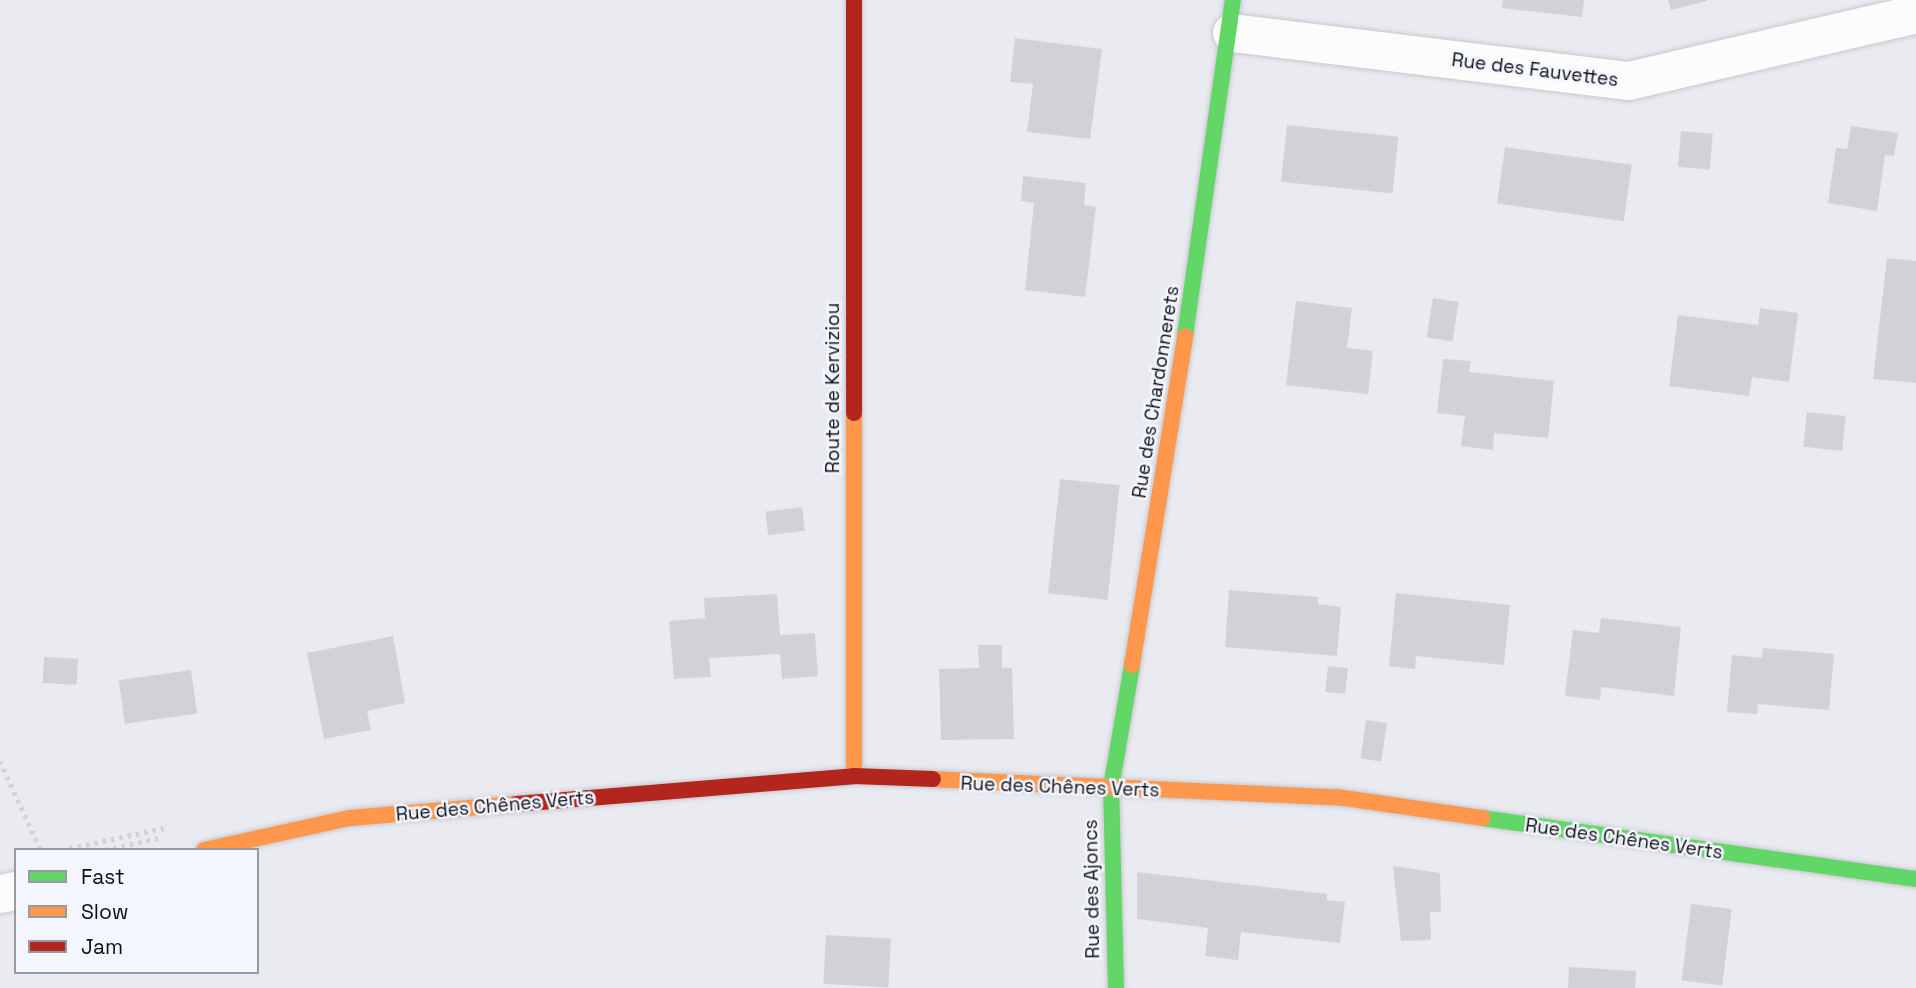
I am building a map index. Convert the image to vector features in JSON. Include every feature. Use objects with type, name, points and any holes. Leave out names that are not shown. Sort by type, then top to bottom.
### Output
[{"type":"street","name":"Route de Kerviziou","points":[[854,0],[854,776]]},
{"type":"street","name":"Rue des Fauvettes","points":[[1233,16],[1629,81],[1916,14]]},
{"type":"street","name":"Rue des Chardonnerets","points":[[1111,788],[1233,16]]},
{"type":"street","name":"Rue des Chênes Verts","points":[[213,848],[350,818],[854,776],[1337,797],[1916,879]]},
{"type":"street","name":"Rue des Ajoncs","points":[[1111,788],[1116,988]]},
{"type":"path","points":[[0,761],[40,848]]},
{"type":"building","points":[[1503,0],[1584,0],[1582,17],[1502,8]]},
{"type":"building","points":[[1668,0],[1707,0],[1707,1],[1671,10]]},
{"type":"building","points":[[1015,38],[1102,49],[1090,139],[1027,132],[1033,84],[1010,82]]},
{"type":"building","points":[[1287,125],[1398,137],[1392,193],[1281,182]]},
{"type":"building","points":[[1851,126],[1898,133],[1894,156],[1885,155],[1877,211],[1828,203],[1836,148],[1847,149]]},
{"type":"building","points":[[1681,131],[1713,134],[1710,170],[1678,167]]},
{"type":"building","points":[[1505,147],[1632,165],[1624,221],[1497,203]]},
{"type":"building","points":[[1023,176],[1086,183],[1084,205],[1096,207],[1085,297],[1025,290],[1034,203],[1021,201]]},
{"type":"building","points":[[1887,258],[1916,261],[1916,383],[1873,379]]},
{"type":"building","points":[[1433,298],[1459,302],[1452,342],[1427,338]]},
{"type":"building","points":[[1296,301],[1352,308],[1347,348],[1373,351],[1368,394],[1286,385]]},
{"type":"building","points":[[1760,308],[1798,313],[1789,382],[1752,377],[1749,396],[1669,386],[1678,315],[1758,325]]},
{"type":"building","points":[[1443,359],[1471,361],[1469,372],[1554,381],[1548,438],[1494,433],[1493,450],[1461,446],[1465,416],[1437,413]]},
{"type":"building","points":[[1807,412],[1846,416],[1842,451],[1803,447]]},
{"type":"building","points":[[1060,479],[1120,485],[1108,600],[1048,593]]},
{"type":"building","points":[[802,507],[805,531],[768,535],[765,512]]},
{"type":"building","points":[[1229,590],[1318,597],[1318,604],[1341,607],[1337,656],[1225,647]]},
{"type":"building","points":[[1396,593],[1510,605],[1504,665],[1416,656],[1415,669],[1389,666]]},
{"type":"building","points":[[777,594],[780,635],[815,633],[818,676],[782,679],[780,654],[709,658],[711,677],[674,679],[669,621],[705,618],[704,598]]},
{"type":"building","points":[[1601,618],[1681,627],[1674,696],[1601,687],[1600,700],[1565,696],[1573,630],[1599,633]]},
{"type":"building","points":[[393,636],[405,703],[367,711],[371,730],[324,739],[307,653]]},
{"type":"building","points":[[978,645],[1002,645],[1002,668],[1012,668],[1014,739],[941,740],[939,669],[979,668]]},
{"type":"building","points":[[1763,648],[1834,654],[1829,710],[1758,704],[1757,714],[1727,712],[1732,655],[1762,658]]},
{"type":"building","points":[[44,657],[78,659],[77,685],[43,683]]},
{"type":"building","points":[[1328,666],[1348,668],[1345,694],[1325,692]]},
{"type":"building","points":[[191,670],[197,714],[125,724],[119,680]]},
{"type":"building","points":[[1366,720],[1387,723],[1381,762],[1361,759]]},
{"type":"building","points":[[1393,866],[1440,873],[1441,912],[1430,912],[1431,940],[1401,941]]},
{"type":"building","points":[[1137,872],[1327,894],[1327,900],[1345,902],[1340,943],[1241,932],[1238,960],[1205,956],[1208,928],[1137,919]]},
{"type":"building","points":[[1691,904],[1732,909],[1722,985],[1682,980]]},
{"type":"building","points":[[826,935],[891,938],[888,987],[823,984]]},
{"type":"building","points":[[1569,967],[1636,971],[1635,988],[1568,988]]},
{"type":"traffic: fast","points":[[1185,336],[1233,0]]},
{"type":"traffic: fast","points":[[1116,988],[1111,788],[1132,665]]},
{"type":"traffic: fast","points":[[1482,818],[1916,879]]},
{"type":"traffic: slow","points":[[1132,665],[1185,336]]},
{"type":"traffic: slow","points":[[854,413],[854,776]]},
{"type":"traffic: slow","points":[[933,779],[1337,797],[1482,818]]},
{"type":"traffic: slow","points":[[213,848],[350,818],[516,804]]},
{"type":"traffic: jam","points":[[854,0],[854,413]]},
{"type":"traffic: jam","points":[[516,804],[854,776],[933,779]]}]
